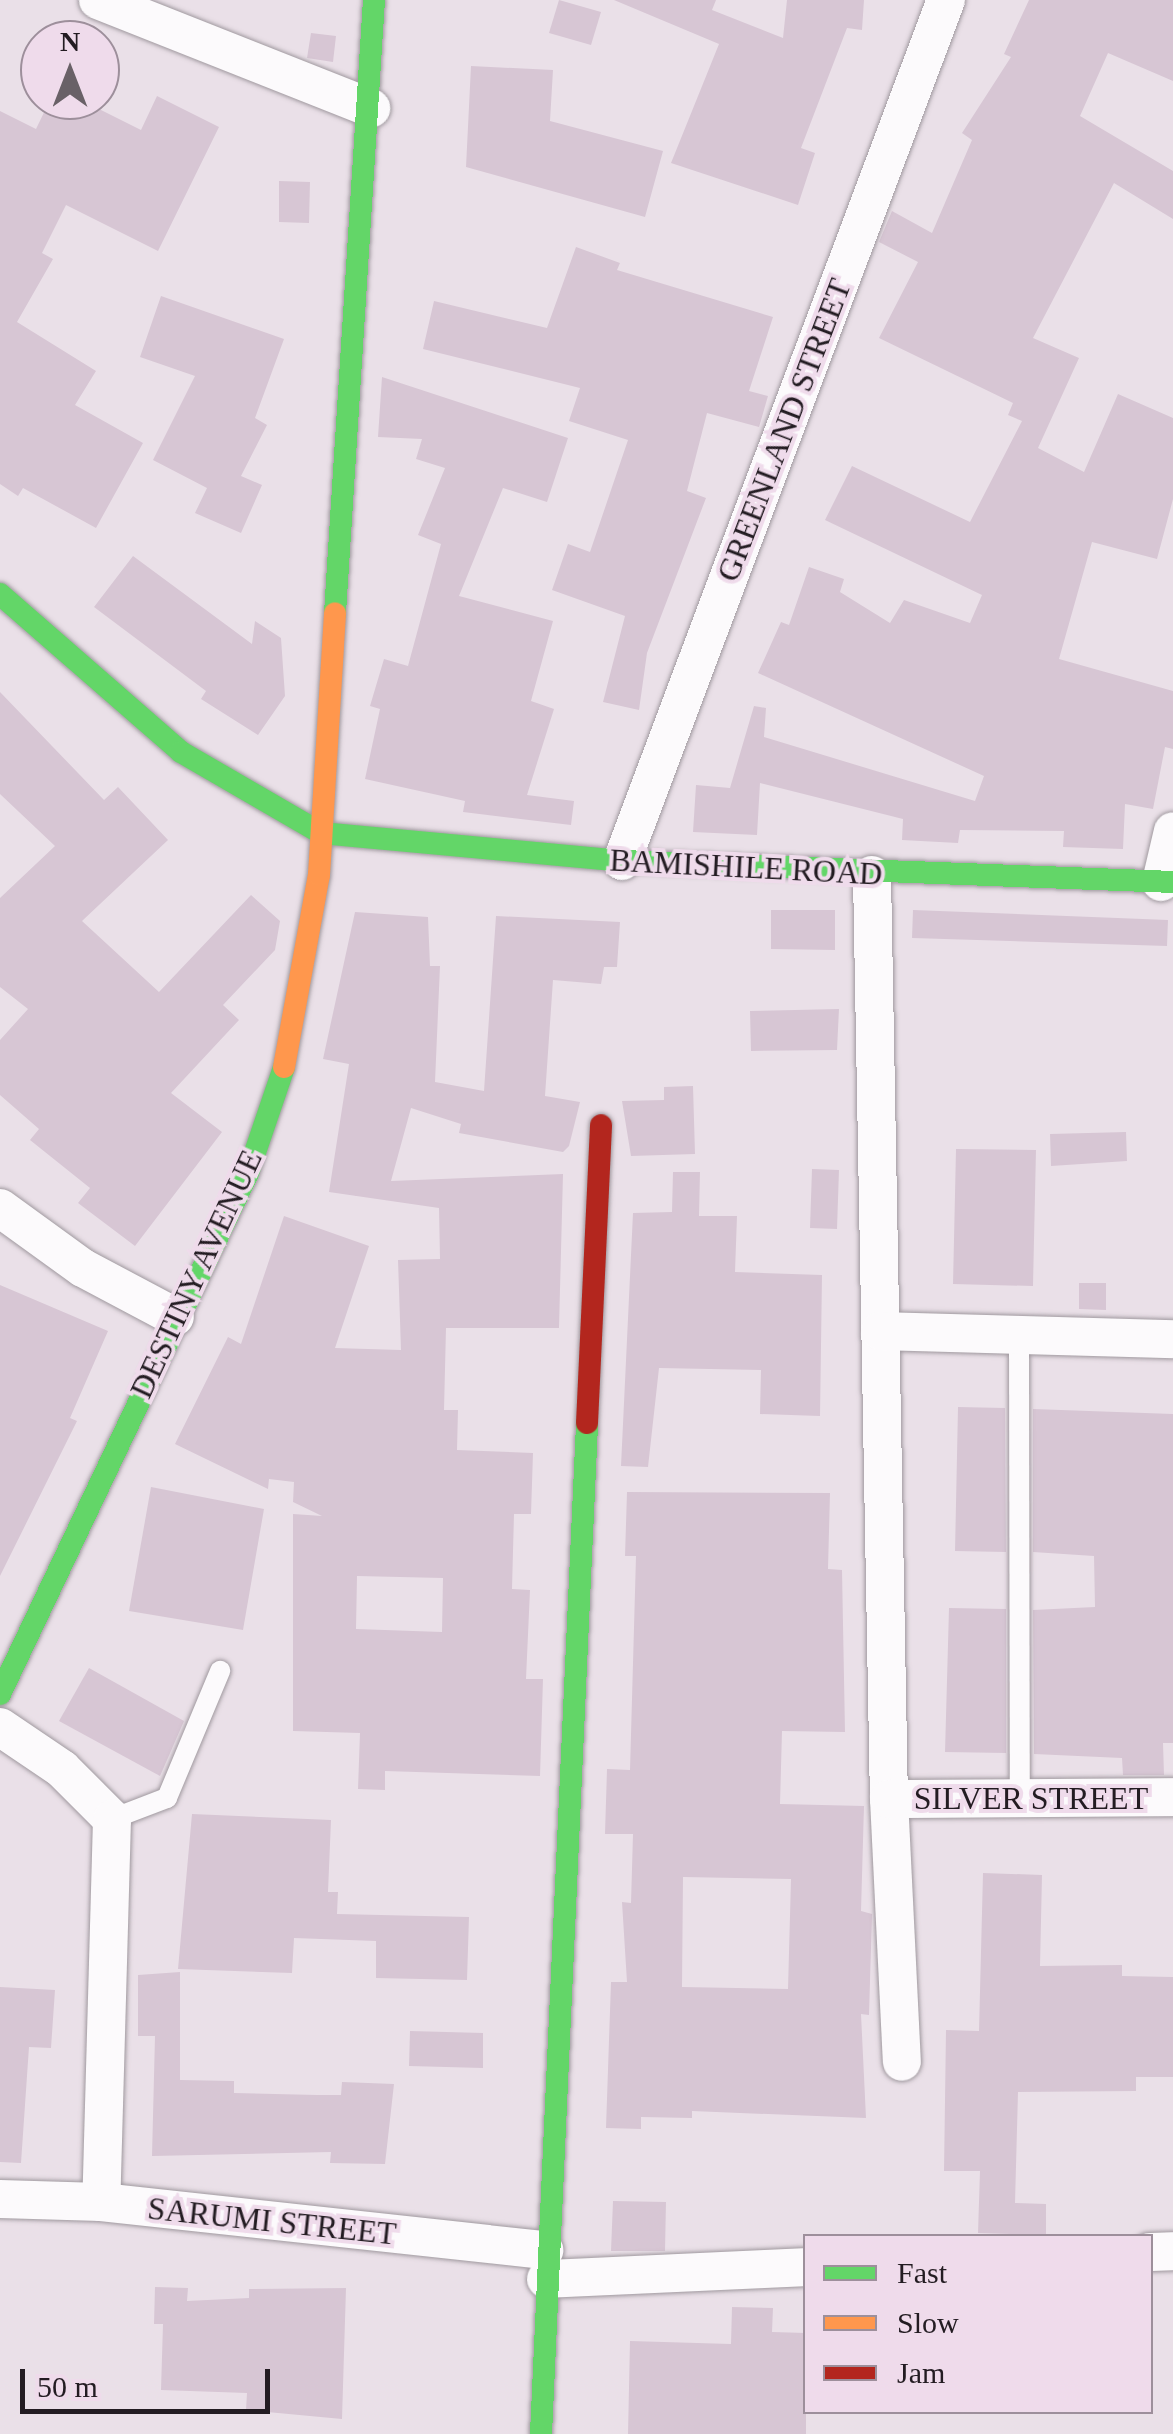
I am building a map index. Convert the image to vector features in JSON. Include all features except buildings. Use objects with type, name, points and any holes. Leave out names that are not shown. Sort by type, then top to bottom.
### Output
[{"type":"street","points":[[98,0],[370,108]]},
{"type":"street","name":"DESTINY AVENUE","points":[[0,1694],[174,1316],[248,1174],[289,1054],[321,833],[374,0]]},
{"type":"street","name":"GREENLAND STREET","points":[[622,861],[946,0]]},
{"type":"street","points":[[0,594],[181,752],[321,833]]},
{"type":"street","points":[[1167,882],[1173,830]]},
{"type":"street","name":"BAMISHILE ROAD","points":[[321,833],[622,861],[872,875],[1167,882]]},
{"type":"street","points":[[872,875],[889,1799],[902,2062]]},
{"type":"street","points":[[542,2434],[545,2265],[601,1125]]},
{"type":"street","points":[[0,1208],[83,1268],[174,1316]]},
{"type":"street","points":[[880,1331],[1019,1338],[1173,1339]]},
{"type":"street","points":[[0,1727],[62,1769],[112,1819],[101,2202]]},
{"type":"street","name":"SILVER STREET","points":[[889,1799],[1020,1802],[1173,1797]]},
{"type":"street","name":"SARUMI STREET","points":[[0,2198],[101,2202],[545,2265],[803,2267]]},
{"type":"lane","points":[[1019,1338],[1020,1802]]},
{"type":"lane","points":[[112,1819],[167,1798],[220,1671]]},
{"type":"traffic: fast","points":[[335,613],[374,0]]},
{"type":"traffic: fast","points":[[0,594],[181,752],[321,833],[622,861],[1173,882]]},
{"type":"traffic: fast","points":[[0,1694],[248,1173],[284,1067]]},
{"type":"traffic: fast","points":[[541,2434],[587,1423]]},
{"type":"traffic: slow","points":[[284,1067],[319,875],[335,613]]},
{"type":"traffic: jam","points":[[587,1423],[601,1125]]}]
